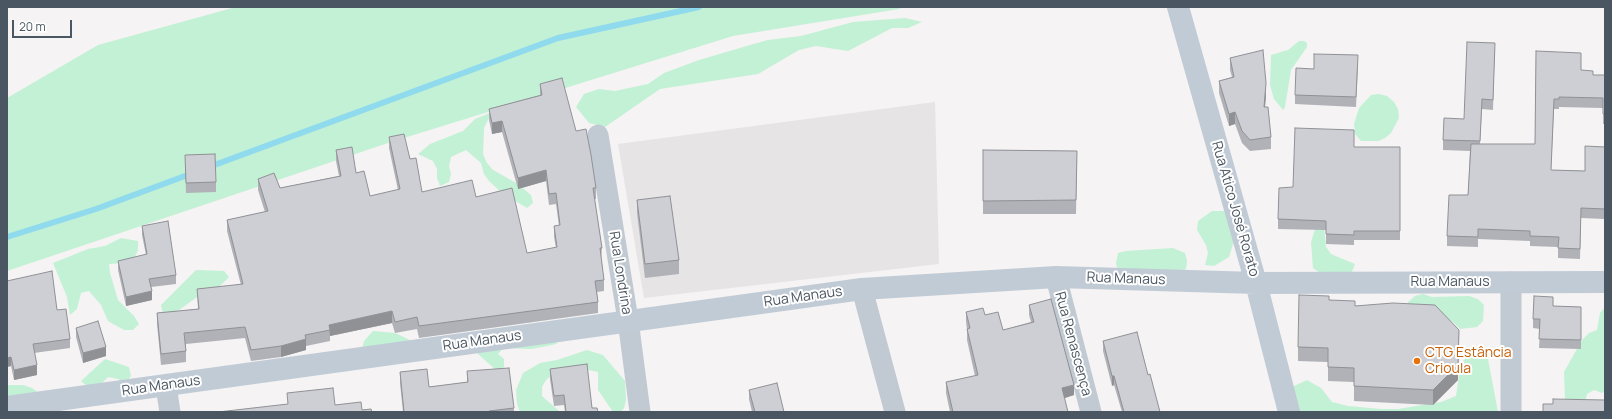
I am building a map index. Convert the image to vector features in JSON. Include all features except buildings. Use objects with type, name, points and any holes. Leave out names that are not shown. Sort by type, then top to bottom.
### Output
[{"type":"street","name":"Rua Atico José Rorato","points":[[1178,7],[1256,283],[1289,412]]},
{"type":"street","name":"Rua Londrina","points":[[598,135],[628,320],[640,412]]},
{"type":"street","name":"Rua Manaus","points":[[7,407],[166,386],[628,320],[862,289],[1056,277],[1256,283],[1605,282]]},
{"type":"street","name":"Rua Renascença","points":[[1056,277],[1091,412]]},
{"type":"street","points":[[1511,282],[1511,412]]},
{"type":"street","points":[[862,289],[894,412]]},
{"type":"street","points":[[166,386],[170,412]]},
{"type":"shaded area","points":[[935,102],[939,264],[644,298],[618,144]]},
{"type":"green space","points":[[236,7],[902,7],[899,9],[733,36],[391,142],[7,271],[7,98],[98,45]]},
{"type":"green space","points":[[905,18],[922,22],[908,28],[892,28],[848,51],[816,46],[799,50],[758,74],[660,89],[605,127],[589,123],[576,107],[584,94],[599,89],[615,91],[648,84],[664,73],[699,60],[768,40],[801,36],[853,22]]},
{"type":"green space","points":[[1299,41],[1304,41],[1307,43],[1307,47],[1291,70],[1285,107],[1283,110],[1274,99],[1270,85],[1271,55],[1288,50]]},
{"type":"green space","points":[[1379,94],[1387,96],[1394,102],[1398,109],[1399,118],[1391,133],[1385,138],[1378,141],[1361,141],[1355,134],[1354,124],[1359,108],[1371,95]]},
{"type":"green space","points":[[492,112],[484,128],[483,154],[487,163],[493,170],[518,184],[531,195],[533,203],[527,208],[502,193],[489,181],[484,174],[481,163],[466,150],[451,157],[449,166],[451,174],[449,182],[440,186],[437,178],[437,169],[433,161],[418,154],[430,144],[463,131],[475,119]]},
{"type":"green space","points":[[1212,211],[1228,211],[1236,234],[1229,257],[1214,266],[1205,265],[1208,253],[1206,245],[1197,230],[1198,221]]},
{"type":"green space","points":[[1316,226],[1324,227],[1326,247],[1331,254],[1355,264],[1352,272],[1320,273],[1313,268],[1311,242]]},
{"type":"green space","points":[[121,238],[138,241],[138,250],[134,259],[126,263],[109,264],[110,273],[118,300],[134,316],[139,324],[133,330],[124,330],[108,321],[101,305],[89,291],[81,293],[77,309],[70,315],[67,297],[53,263],[88,249],[105,246]]},
{"type":"green space","points":[[1173,248],[1185,253],[1187,261],[1186,269],[1177,273],[1118,271],[1116,263],[1118,253],[1126,251]]},
{"type":"green space","points":[[196,270],[224,271],[229,277],[217,289],[200,295],[171,314],[163,314],[161,305]]},
{"type":"green space","points":[[1423,294],[1432,297],[1469,296],[1478,299],[1484,305],[1483,321],[1477,327],[1460,329],[1453,322],[1437,314],[1410,311],[1408,302],[1415,296]]},
{"type":"green space","points":[[1605,307],[1605,391],[1602,393],[1594,390],[1587,394],[1585,403],[1565,399],[1564,372],[1582,340],[1589,333],[1597,330],[1600,313]]},
{"type":"green space","points":[[373,331],[395,333],[412,341],[362,350],[364,341]]},
{"type":"green space","points":[[562,335],[556,344],[547,346],[531,349],[503,348],[498,354],[504,359],[504,367],[497,371],[478,354],[473,347]]},
{"type":"green space","points":[[587,350],[603,355],[625,381],[626,400],[624,408],[621,412],[613,412],[598,390],[598,372],[584,369],[553,374],[546,380],[542,387],[542,396],[559,411],[568,411],[588,405],[594,408],[590,412],[520,412],[517,404],[516,390],[523,373],[540,363],[557,360]]},
{"type":"green space","points":[[1473,351],[1488,359],[1498,412],[1291,412],[1292,387],[1307,380],[1321,388],[1332,402],[1348,406],[1398,409],[1441,402],[1456,396],[1461,363]]},
{"type":"green space","points":[[105,359],[129,367],[131,376],[125,384],[118,379],[108,377],[96,389],[88,387],[81,381]]},
{"type":"green space","points":[[7,385],[23,385],[32,388],[39,393],[7,412]]},
{"type":"waterway","points":[[209,167],[558,38],[699,7]]},
{"type":"waterway","points":[[7,237],[96,209],[193,173]]},
{"type":"place","name":"CTG Estância Crioula","points":[[1417,361]]}]
